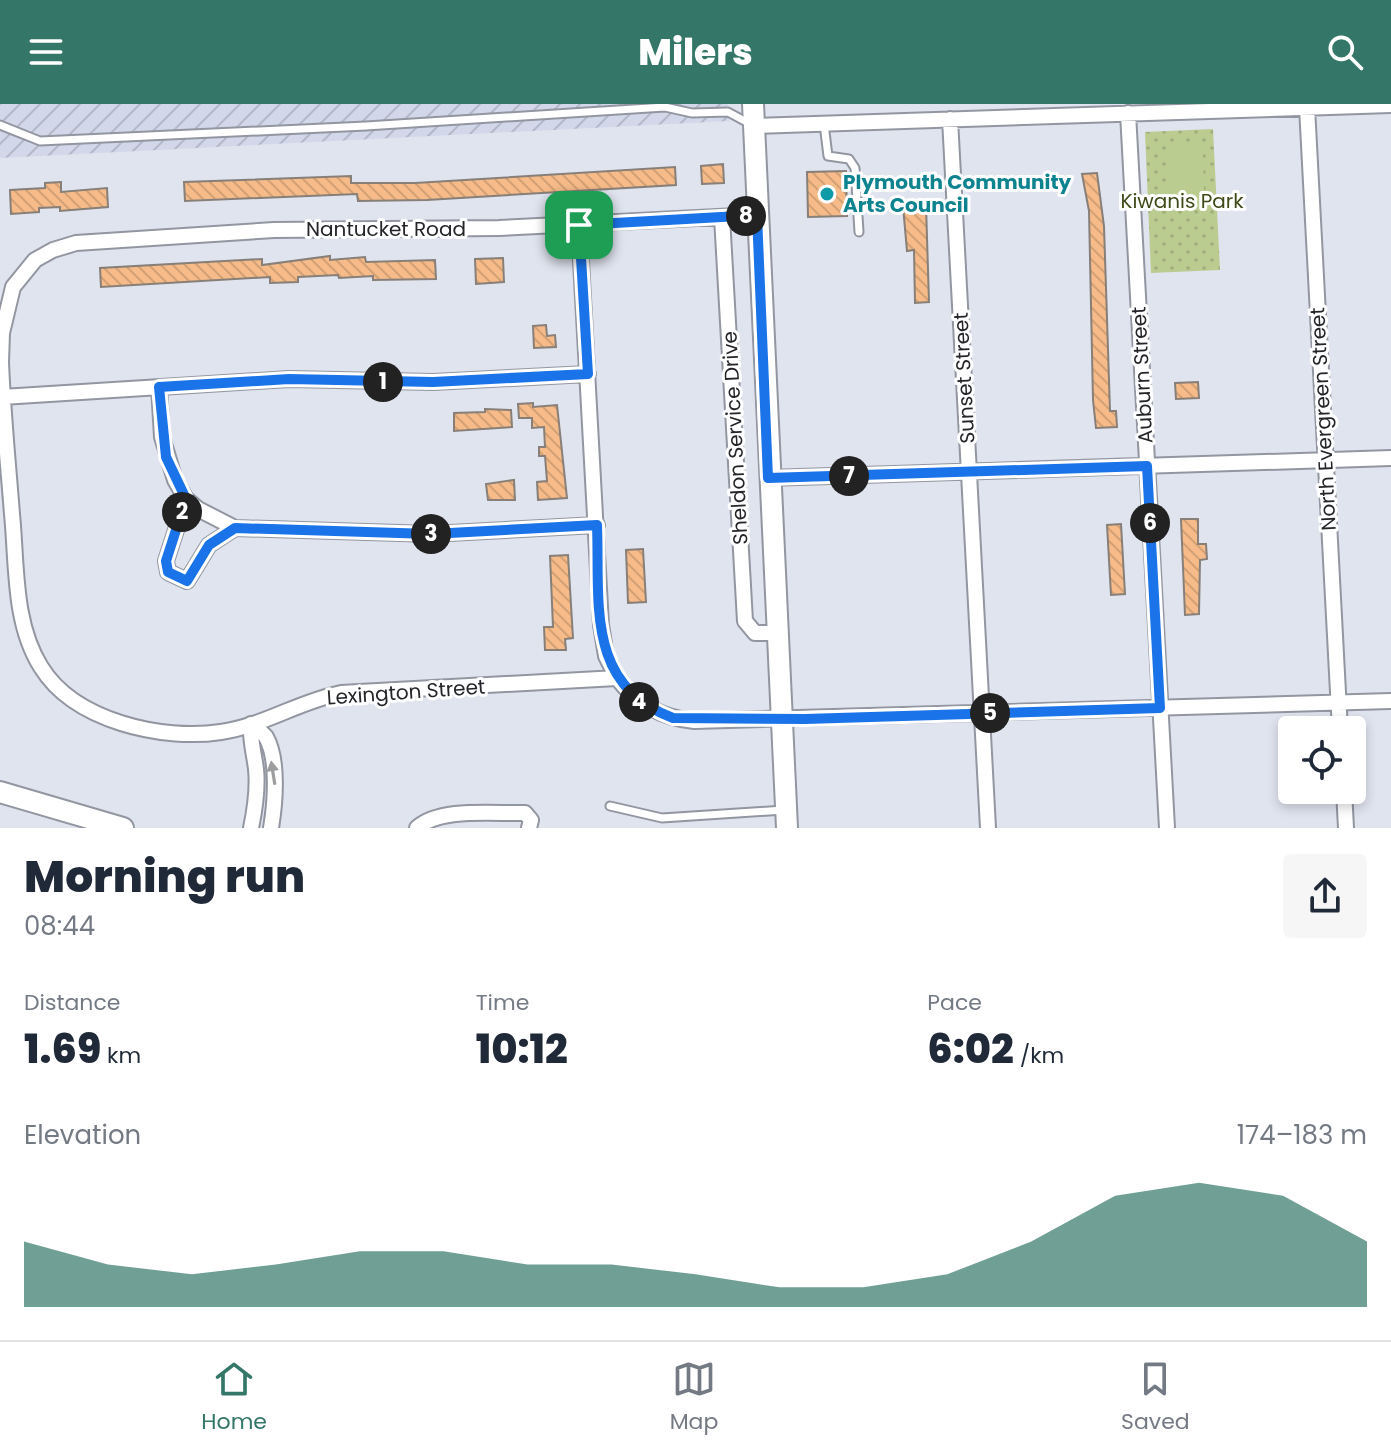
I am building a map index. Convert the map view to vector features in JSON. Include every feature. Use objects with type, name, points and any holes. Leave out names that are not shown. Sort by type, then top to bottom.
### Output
[{"type":"main road","points":[[753,104],[768,478],[787,819]]},
{"type":"main road","points":[[0,792],[100,825],[123,828]]},
{"type":"street","points":[[754,126],[1257,106],[1391,105]]},
{"type":"street","name":"North Evergreen Street","points":[[1307,107],[1339,716]]},
{"type":"street","name":"Auburn Street","points":[[1128,113],[1167,828]]},
{"type":"street","name":"Sunset Street","points":[[950,119],[988,828]]},
{"type":"street","name":"Nantucket Road","points":[[2,397],[2,333],[13,287],[23,272],[53,250],[103,240],[358,227],[579,225],[757,215]]},
{"type":"street","name":"Sheldon Service Drive","points":[[722,217],[745,621],[755,633],[777,633]]},
{"type":"street","points":[[579,225],[601,625],[606,656],[617,678],[640,702],[673,718],[781,718],[1391,701]]},
{"type":"street","points":[[2,397],[289,379],[433,382],[588,374]]},
{"type":"street","points":[[159,387],[166,457],[186,499],[209,517],[235,528],[431,534],[597,525]]},
{"type":"street","name":"Lexington Street","points":[[2,397],[22,624],[41,668],[74,700],[116,722],[183,735],[221,732],[251,724],[311,700],[341,693],[617,678]]},
{"type":"street","points":[[768,478],[1391,458]]},
{"type":"street","points":[[186,499],[166,561],[168,572],[176,579],[187,581],[209,545],[235,528]]},
{"type":"street","points":[[251,724],[249,745],[256,784],[251,828]]},
{"type":"street","points":[[251,724],[266,737],[273,770],[276,789],[271,828]]},
{"type":"street","points":[[1345,804],[1346,828]]},
{"type":"street","points":[[417,828],[426,820],[460,815],[525,813],[531,820],[529,828]]},
{"type":"lane","points":[[0,125],[40,141],[366,126],[665,107],[692,113],[728,112],[754,126]]},
{"type":"lane","points":[[824,124],[828,156],[849,159],[853,163],[859,232]]},
{"type":"lane","points":[[610,806],[662,818],[787,819]]},
{"type":"shaded area","points":[[0,104],[728,104],[729,121],[0,158]]},
{"type":"green space","name":"Kiwanis Park","points":[[1213,129],[1220,270],[1151,273],[1145,132]]},
{"type":"green space","points":[[1202,143],[1205,205],[1170,206],[1167,145]]},
{"type":"building","points":[[723,164],[724,183],[702,184],[701,166]]},
{"type":"building","points":[[675,167],[676,185],[427,200],[358,201],[357,194],[185,201],[184,182],[351,176],[351,183],[415,183]]},
{"type":"building","name":"Plymouth Community Arts Council","points":[[846,171],[847,216],[808,217],[807,172]]},
{"type":"building","points":[[1097,173],[1104,226],[1110,411],[1116,411],[1117,427],[1096,428],[1089,211],[1082,174]]},
{"type":"building","points":[[61,182],[61,192],[107,188],[108,207],[60,211],[60,207],[39,208],[39,212],[11,214],[10,190],[45,188],[45,183]]},
{"type":"building","points":[[926,205],[929,302],[915,303],[914,250],[907,251],[903,206]]},
{"type":"building","points":[[330,256],[330,260],[365,257],[366,262],[435,260],[436,279],[373,280],[373,276],[339,278],[338,275],[298,277],[298,282],[270,283],[270,277],[101,287],[100,268],[262,259],[262,265]]},
{"type":"building","points":[[503,258],[504,282],[476,284],[475,259]]},
{"type":"building","points":[[546,325],[547,336],[555,335],[556,347],[534,348],[533,326]]},
{"type":"building","points":[[1198,382],[1199,398],[1176,399],[1175,383]]},
{"type":"building","points":[[533,403],[533,407],[557,405],[567,498],[538,500],[537,482],[547,481],[545,456],[539,456],[539,447],[545,447],[544,427],[532,428],[532,418],[519,418],[518,404]]},
{"type":"building","points":[[485,409],[511,410],[512,427],[454,431],[454,413],[485,412]]},
{"type":"building","points":[[514,480],[515,500],[488,500],[486,484]]},
{"type":"building","points":[[1181,519],[1198,519],[1198,544],[1206,544],[1207,559],[1200,560],[1199,614],[1185,615]]},
{"type":"building","points":[[1121,524],[1125,594],[1111,595],[1107,525]]},
{"type":"building","points":[[643,549],[646,602],[628,603],[626,550]]},
{"type":"building","points":[[568,555],[573,638],[565,639],[566,650],[545,650],[544,627],[553,627],[550,556]]},
{"type":"place","name":"Plymouth Community Arts Council","points":[[827,194]]},
{"type":"route","points":[[757,215],[768,478],[1147,466],[1160,708],[805,719],[694,721],[673,718],[640,702],[626,690],[611,669],[601,625],[597,525],[431,534],[341,530],[268,532],[235,528],[209,545],[187,581],[176,579],[168,572],[166,561],[186,499],[166,457],[159,387],[289,379],[433,382],[588,374],[579,225],[757,215]]}]
